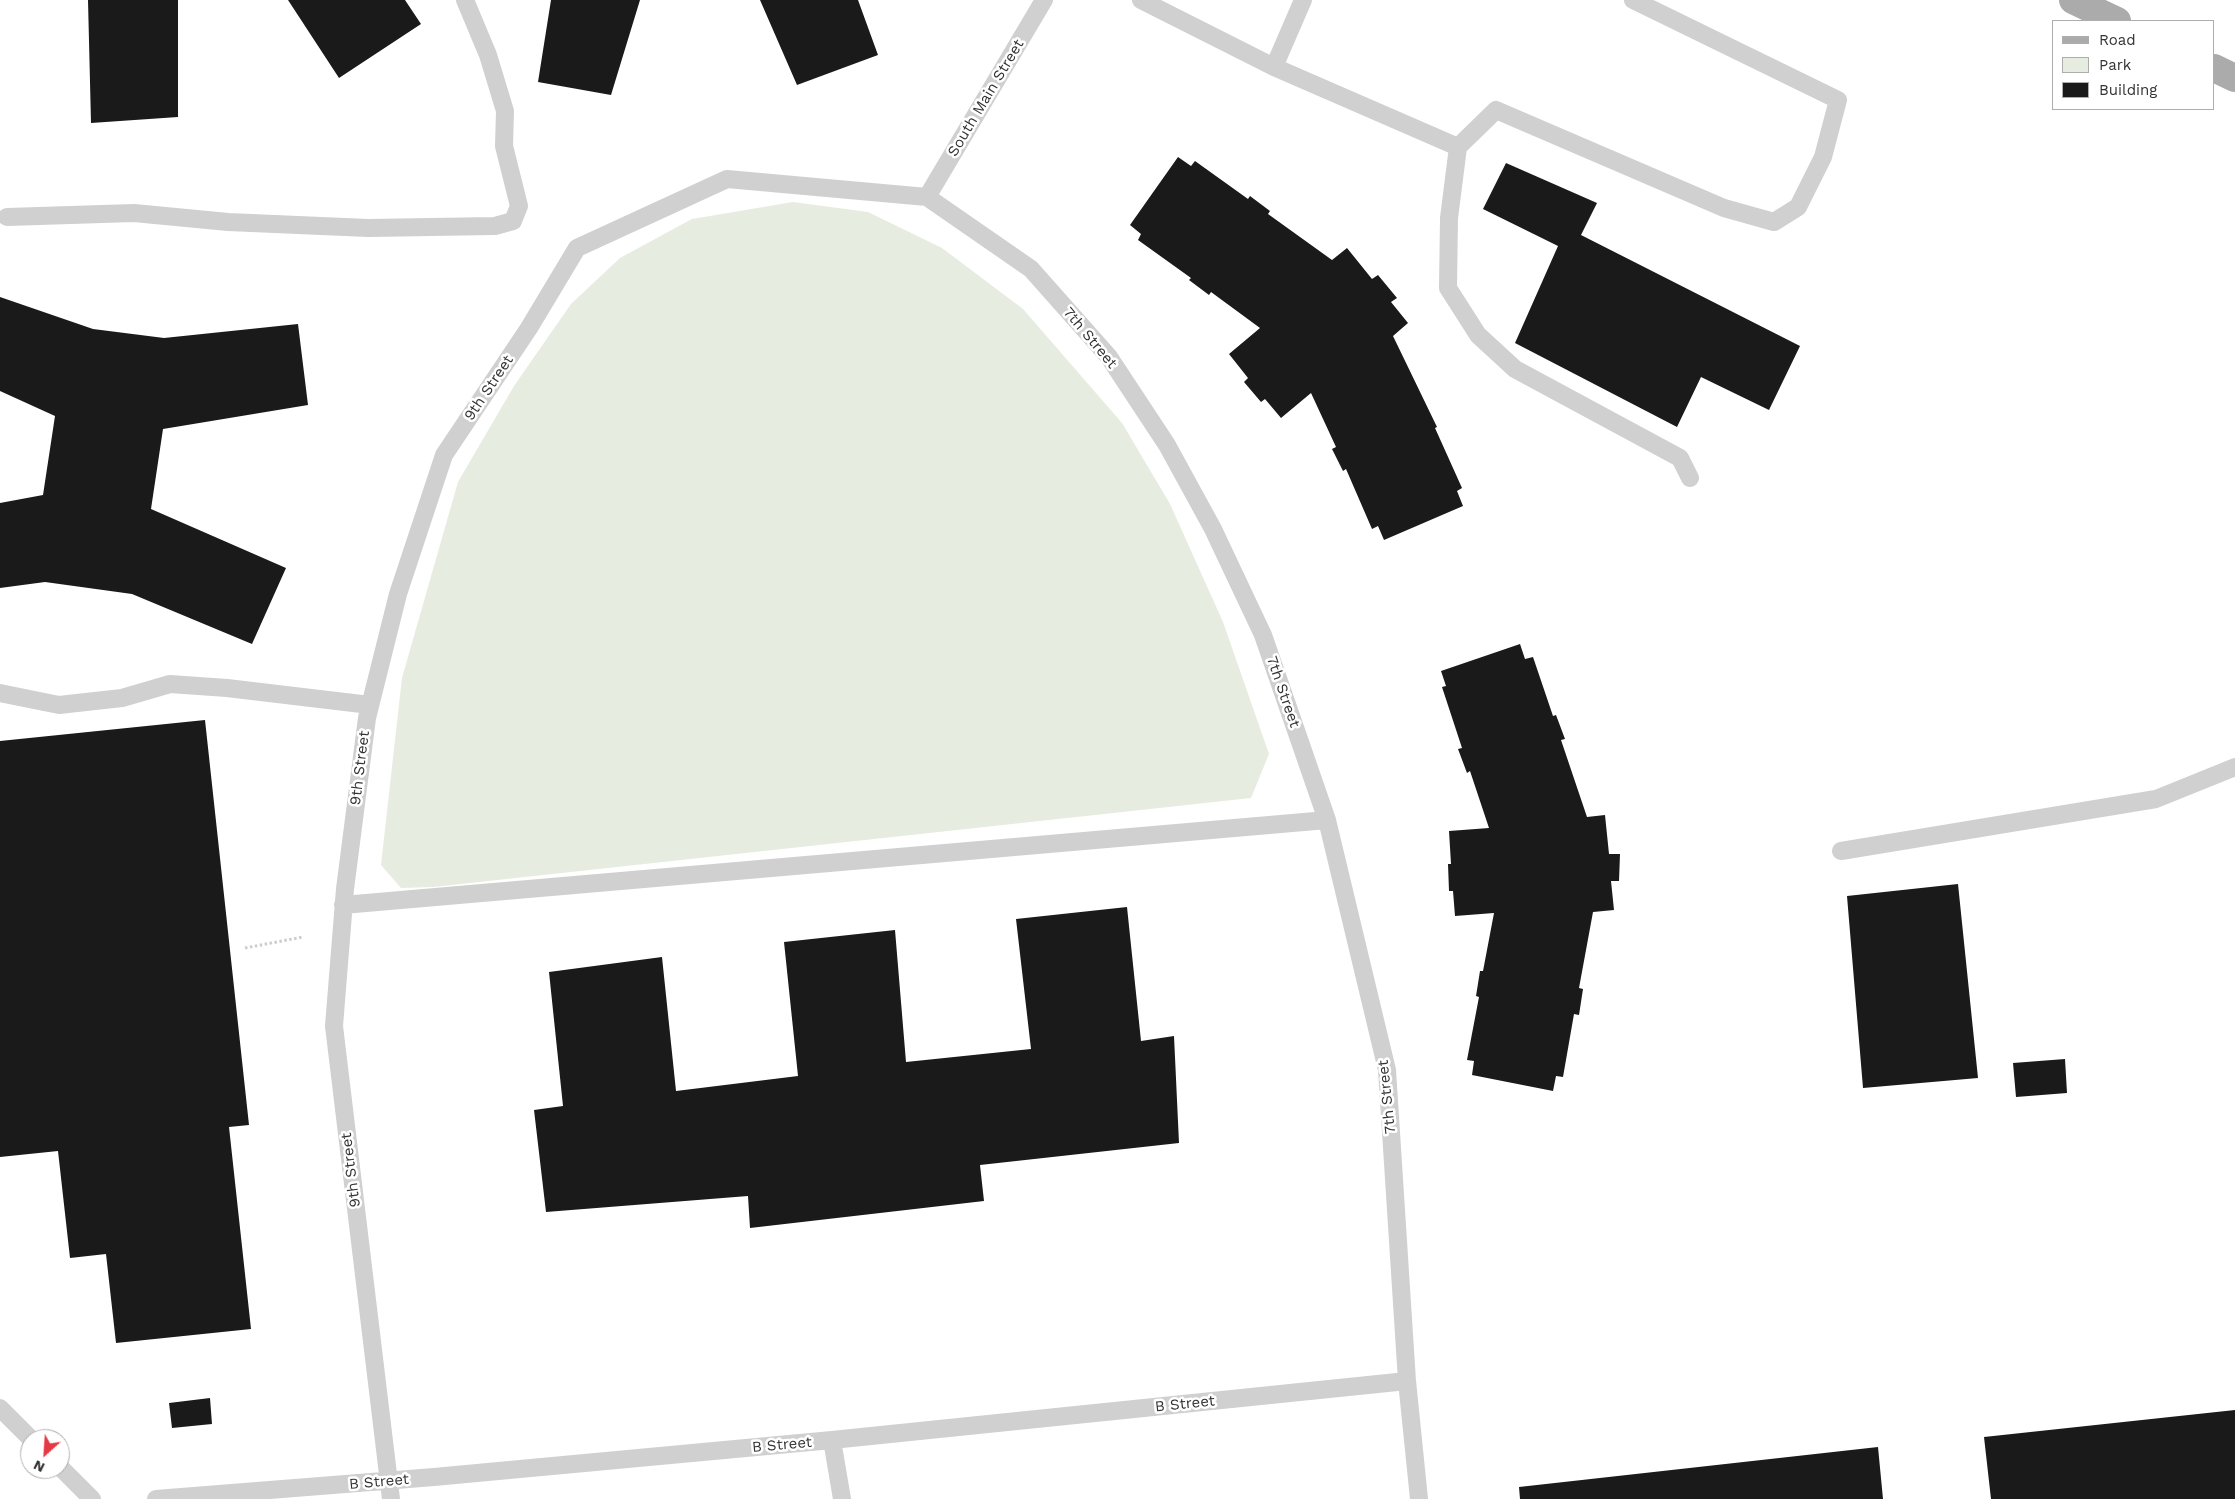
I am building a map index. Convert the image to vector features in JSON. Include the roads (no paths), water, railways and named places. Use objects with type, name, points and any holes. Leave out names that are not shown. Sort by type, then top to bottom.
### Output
[{"type":"main road","points":[[2073,0],[2115,20]]},
{"type":"main road","points":[[2215,68],[2235,78]]},
{"type":"lane","points":[[2,212],[134,214],[228,222],[368,228],[495,226],[513,222],[519,206],[504,146],[504,111],[488,55],[465,0]]},
{"type":"lane","name":"South Main Street","points":[[928,197],[1044,0]]},
{"type":"lane","points":[[1141,0],[1274,67],[1458,147]]},
{"type":"lane","points":[[1274,67],[1303,0]]},
{"type":"lane","points":[[1633,0],[1838,100],[1823,157],[1798,206],[1774,222],[1724,208],[1496,110],[1458,147],[1449,218],[1448,288],[1478,335],[1515,369],[1680,458],[1690,478]]},
{"type":"lane","name":"7th Street","points":[[727,179],[928,197],[1031,269],[1109,357],[1167,445],[1213,529],[1263,635],[1327,820],[1387,1070],[1407,1381],[1419,1499]]},
{"type":"lane","name":"9th Street","points":[[391,1499],[334,1026],[343,905],[370,705],[398,594],[444,455],[529,328],[577,248],[727,179]]},
{"type":"lane","points":[[0,693],[58,705],[122,698],[170,684],[227,688],[370,705]]},
{"type":"lane","points":[[1841,850],[2156,799],[2235,767]]},
{"type":"lane","points":[[343,905],[1327,820]]},
{"type":"lane","name":"B Street","points":[[156,1499],[389,1481],[832,1440],[1407,1381]]},
{"type":"lane","points":[[0,1408],[21,1429]]},
{"type":"lane","points":[[832,1440],[842,1499]]},
{"type":"lane","points":[[70,1477],[92,1499]]}]
